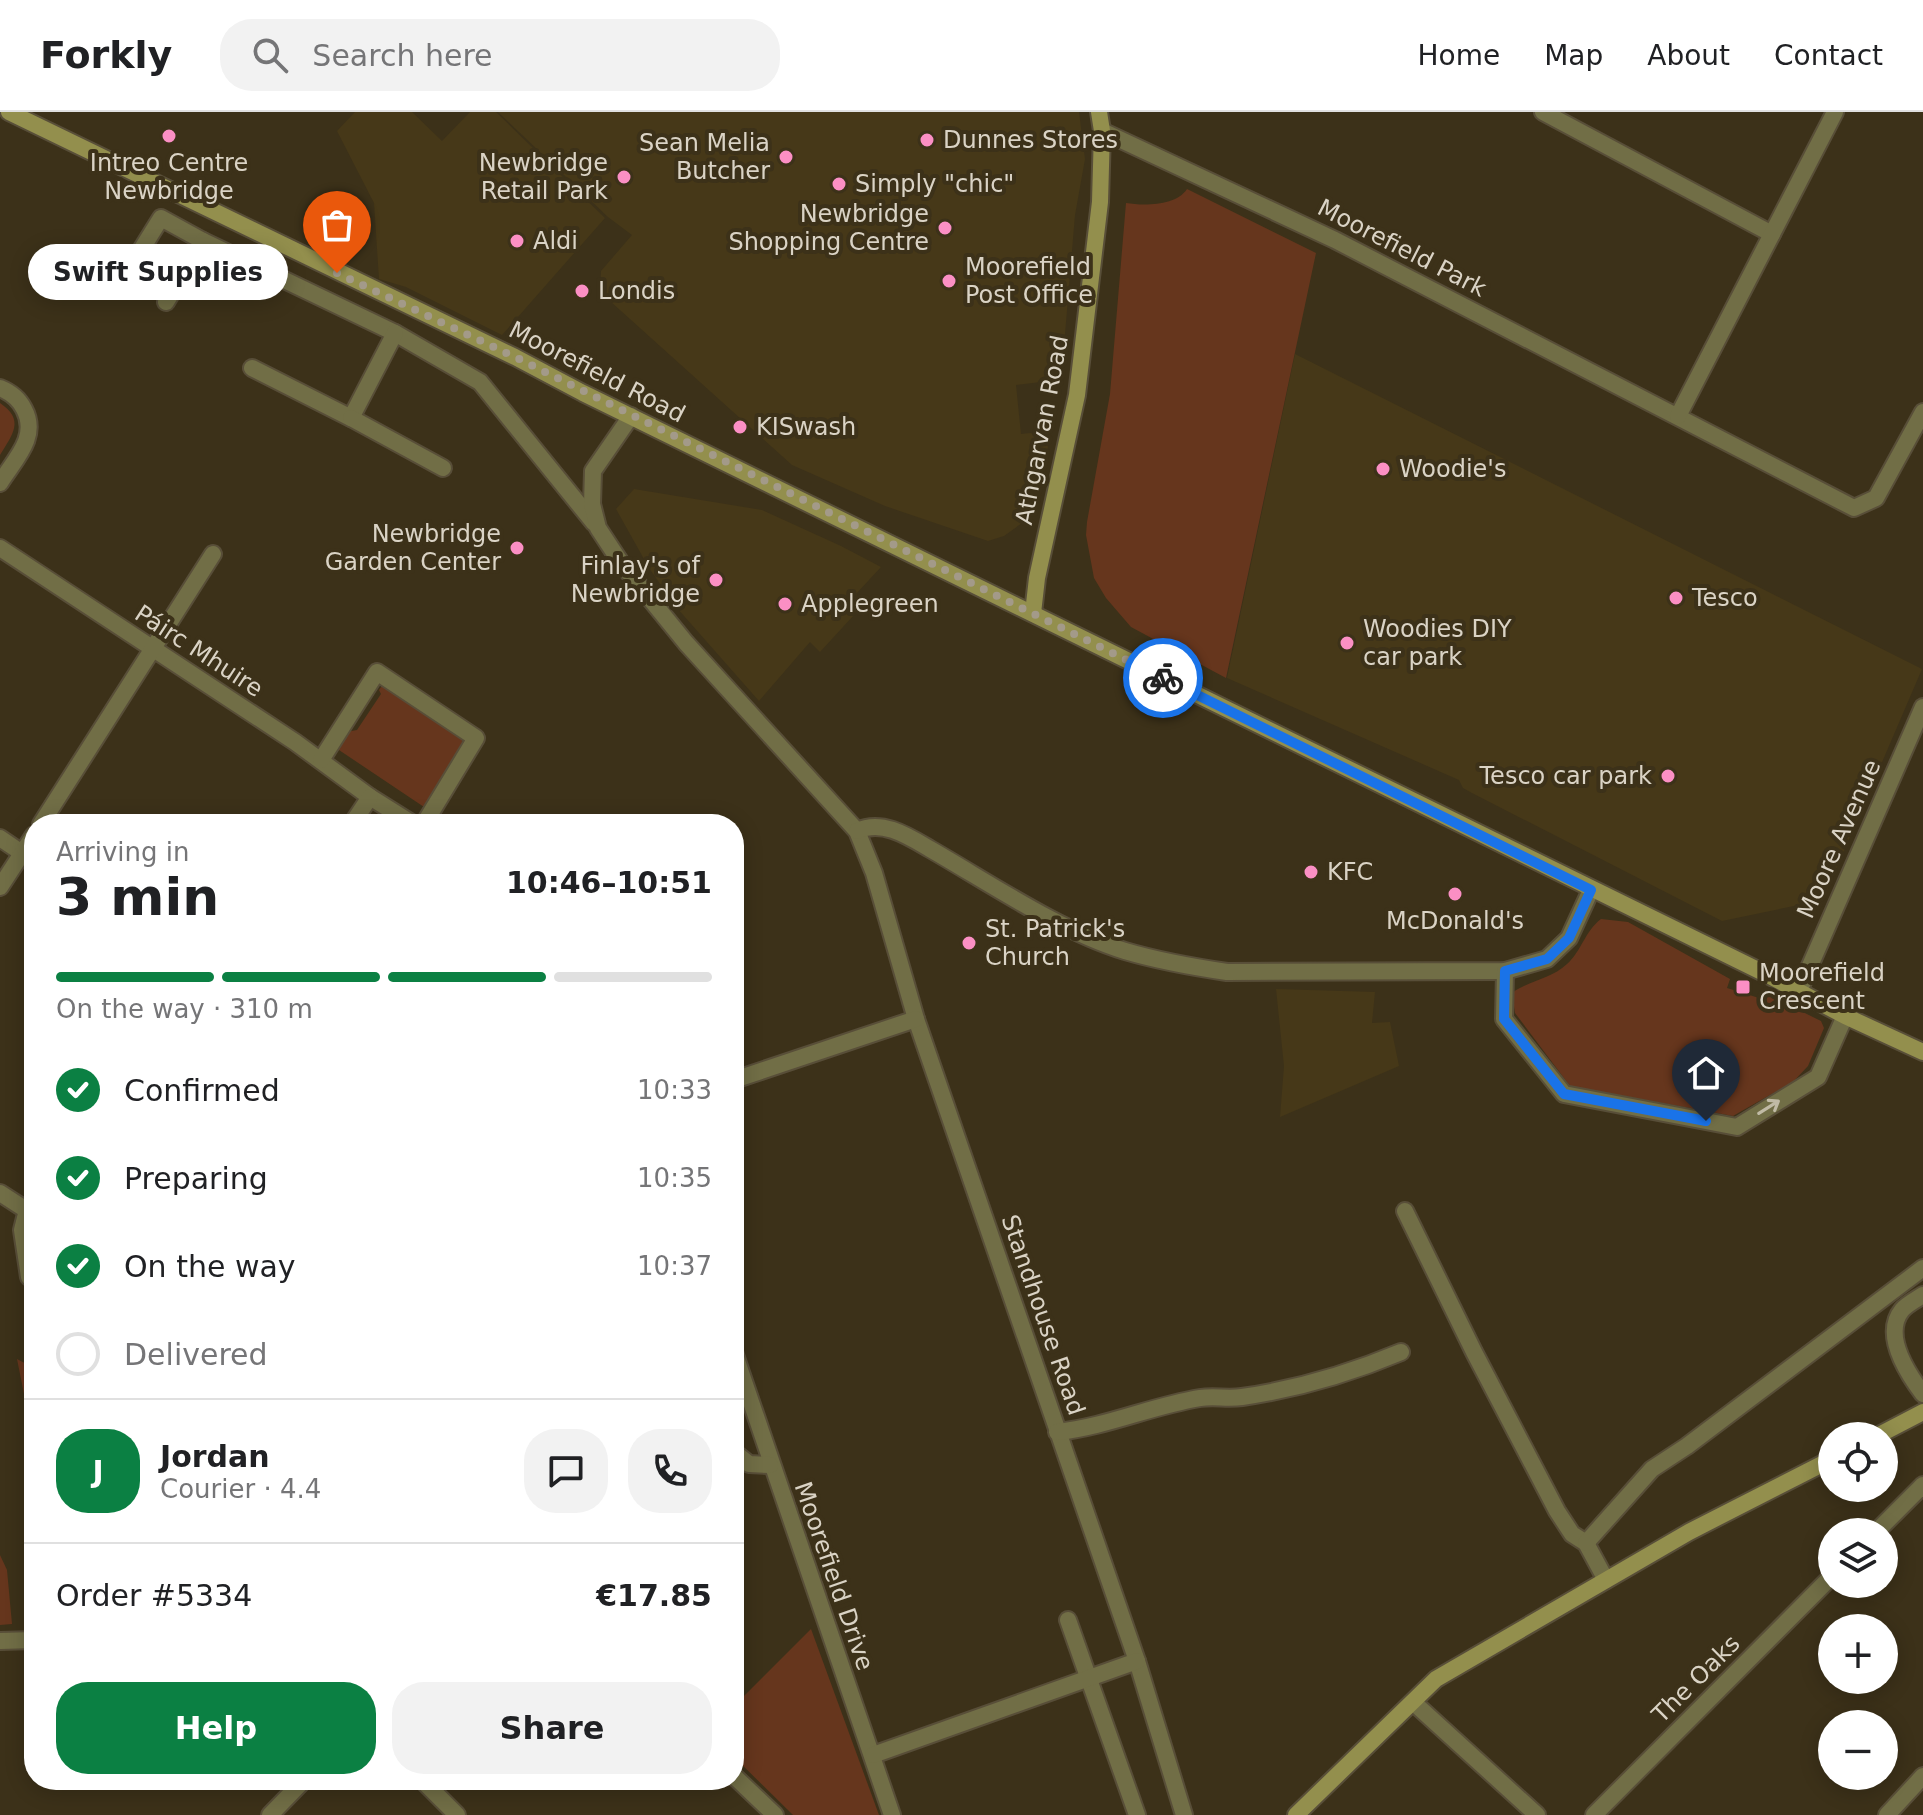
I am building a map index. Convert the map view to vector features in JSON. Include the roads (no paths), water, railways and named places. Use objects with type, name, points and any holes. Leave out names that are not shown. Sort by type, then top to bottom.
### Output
[{"type":"street","name":"Moorefield Road","points":[[9,112],[515,357],[1923,1052]]},
{"type":"street","name":"Athgarvan Road","points":[[1033,613],[1037,578],[1077,395],[1100,202],[1102,131],[1099,112]]},
{"type":"street","points":[[1543,112],[1772,234]]},
{"type":"street","points":[[1678,416],[1835,112]]},
{"type":"street","name":"Moorefield Park","points":[[1102,131],[1316,231],[1854,508],[1876,498],[1923,412]]},
{"type":"street","points":[[128,271],[161,218],[395,333],[480,382],[686,643],[857,831],[870,825],[899,832],[1048,917],[1123,950],[1187,966],[1241,972],[1505,971],[1547,959],[1569,938],[1591,890]]},
{"type":"street","points":[[166,302],[203,241]]},
{"type":"street","points":[[351,418],[395,333]]},
{"type":"street","points":[[252,368],[443,468]]},
{"type":"street","points":[[0,388],[20,403],[29,419],[30,436],[0,483]]},
{"type":"street","points":[[598,528],[592,504],[593,471],[631,416]]},
{"type":"street","name":"Páirc Mhuire","points":[[0,548],[321,760],[397,814]]},
{"type":"street","points":[[47,814],[213,554]]},
{"type":"street","points":[[321,760],[377,672],[476,738],[430,814]]},
{"type":"street","name":"Moore Avenue","points":[[1799,991],[1923,707]]},
{"type":"street","points":[[359,814],[370,797]]},
{"type":"street","name":"Standhouse Road","points":[[857,831],[874,873],[916,1019],[1137,1661],[1184,1815]]},
{"type":"street","points":[[0,838],[22,853]]},
{"type":"street","points":[[0,887],[24,850]]},
{"type":"street","points":[[1505,971],[1504,1019],[1564,1094],[1737,1127],[1818,1077],[1845,1016]]},
{"type":"street","points":[[744,1077],[916,1019]]},
{"type":"street","points":[[0,1193],[24,1208]]},
{"type":"street","points":[[1405,1211],[1557,1511],[1572,1534],[1586,1543],[1606,1580]]},
{"type":"street","points":[[1586,1543],[1652,1469],[1923,1268]]},
{"type":"street","points":[[1923,1295],[1901,1311],[1894,1330],[1899,1352],[1923,1394]]},
{"type":"street","points":[[1057,1432],[1108,1424],[1202,1398],[1238,1398],[1277,1391],[1362,1368],[1401,1352]]},
{"type":"street","name":"Moorefield Drive","points":[[744,1383],[892,1815]]},
{"type":"street","points":[[1898,1425],[1923,1412]]},
{"type":"street","points":[[744,1460],[749,1464],[770,1465]]},
{"type":"street","points":[[1296,1815],[1436,1679],[1689,1532],[1818,1466]]},
{"type":"street","points":[[1890,1518],[1923,1485]]},
{"type":"street","name":"The Oaks","points":[[1594,1815],[1818,1590]]},
{"type":"street","points":[[1068,1620],[1137,1815]]},
{"type":"street","points":[[0,1641],[24,1640]]},
{"type":"street","points":[[873,1755],[1137,1661]]},
{"type":"street","points":[[1413,1702],[1537,1815]]},
{"type":"street","points":[[1887,1815],[1923,1776]]},
{"type":"street","points":[[744,1786],[775,1815]]},
{"type":"street","points":[[270,1815],[294,1790]]},
{"type":"street","points":[[432,1790],[457,1815]]},
{"type":"place","name":"Intreo Centre Newbridge","points":[[169,136]]},
{"type":"place","name":"Dunnes Stores","points":[[927,140]]},
{"type":"place","name":"Sean Melia Butcher","points":[[786,157]]},
{"type":"place","name":"Newbridge Retail Park","points":[[624,177]]},
{"type":"place","name":"Simply \"chic\"","points":[[839,184]]},
{"type":"place","name":"Newbridge Shopping Centre","points":[[945,228]]},
{"type":"place","name":"Aldi","points":[[517,241]]},
{"type":"place","name":"Swift Supplies","points":[[337,273]]},
{"type":"place","name":"Moorefield Post Office","points":[[949,281]]},
{"type":"place","name":"Londis","points":[[582,291]]},
{"type":"place","name":"KISwash","points":[[740,427]]},
{"type":"place","name":"Woodie's","points":[[1383,469]]},
{"type":"place","name":"Newbridge Garden Center","points":[[517,548]]},
{"type":"place","name":"Finlay's of Newbridge","points":[[716,580]]},
{"type":"place","name":"Tesco","points":[[1676,598]]},
{"type":"place","name":"Applegreen","points":[[785,604]]},
{"type":"place","name":"Woodies DIY car park","points":[[1347,643]]},
{"type":"place","name":"Tesco car park","points":[[1668,776]]},
{"type":"place","name":"KFC","points":[[1311,872]]},
{"type":"place","name":"McDonald's","points":[[1455,894]]},
{"type":"place","name":"St. Patrick's Church","points":[[969,943]]},
{"type":"place","name":"Moorefield Crescent","points":[[1743,987]]}]
